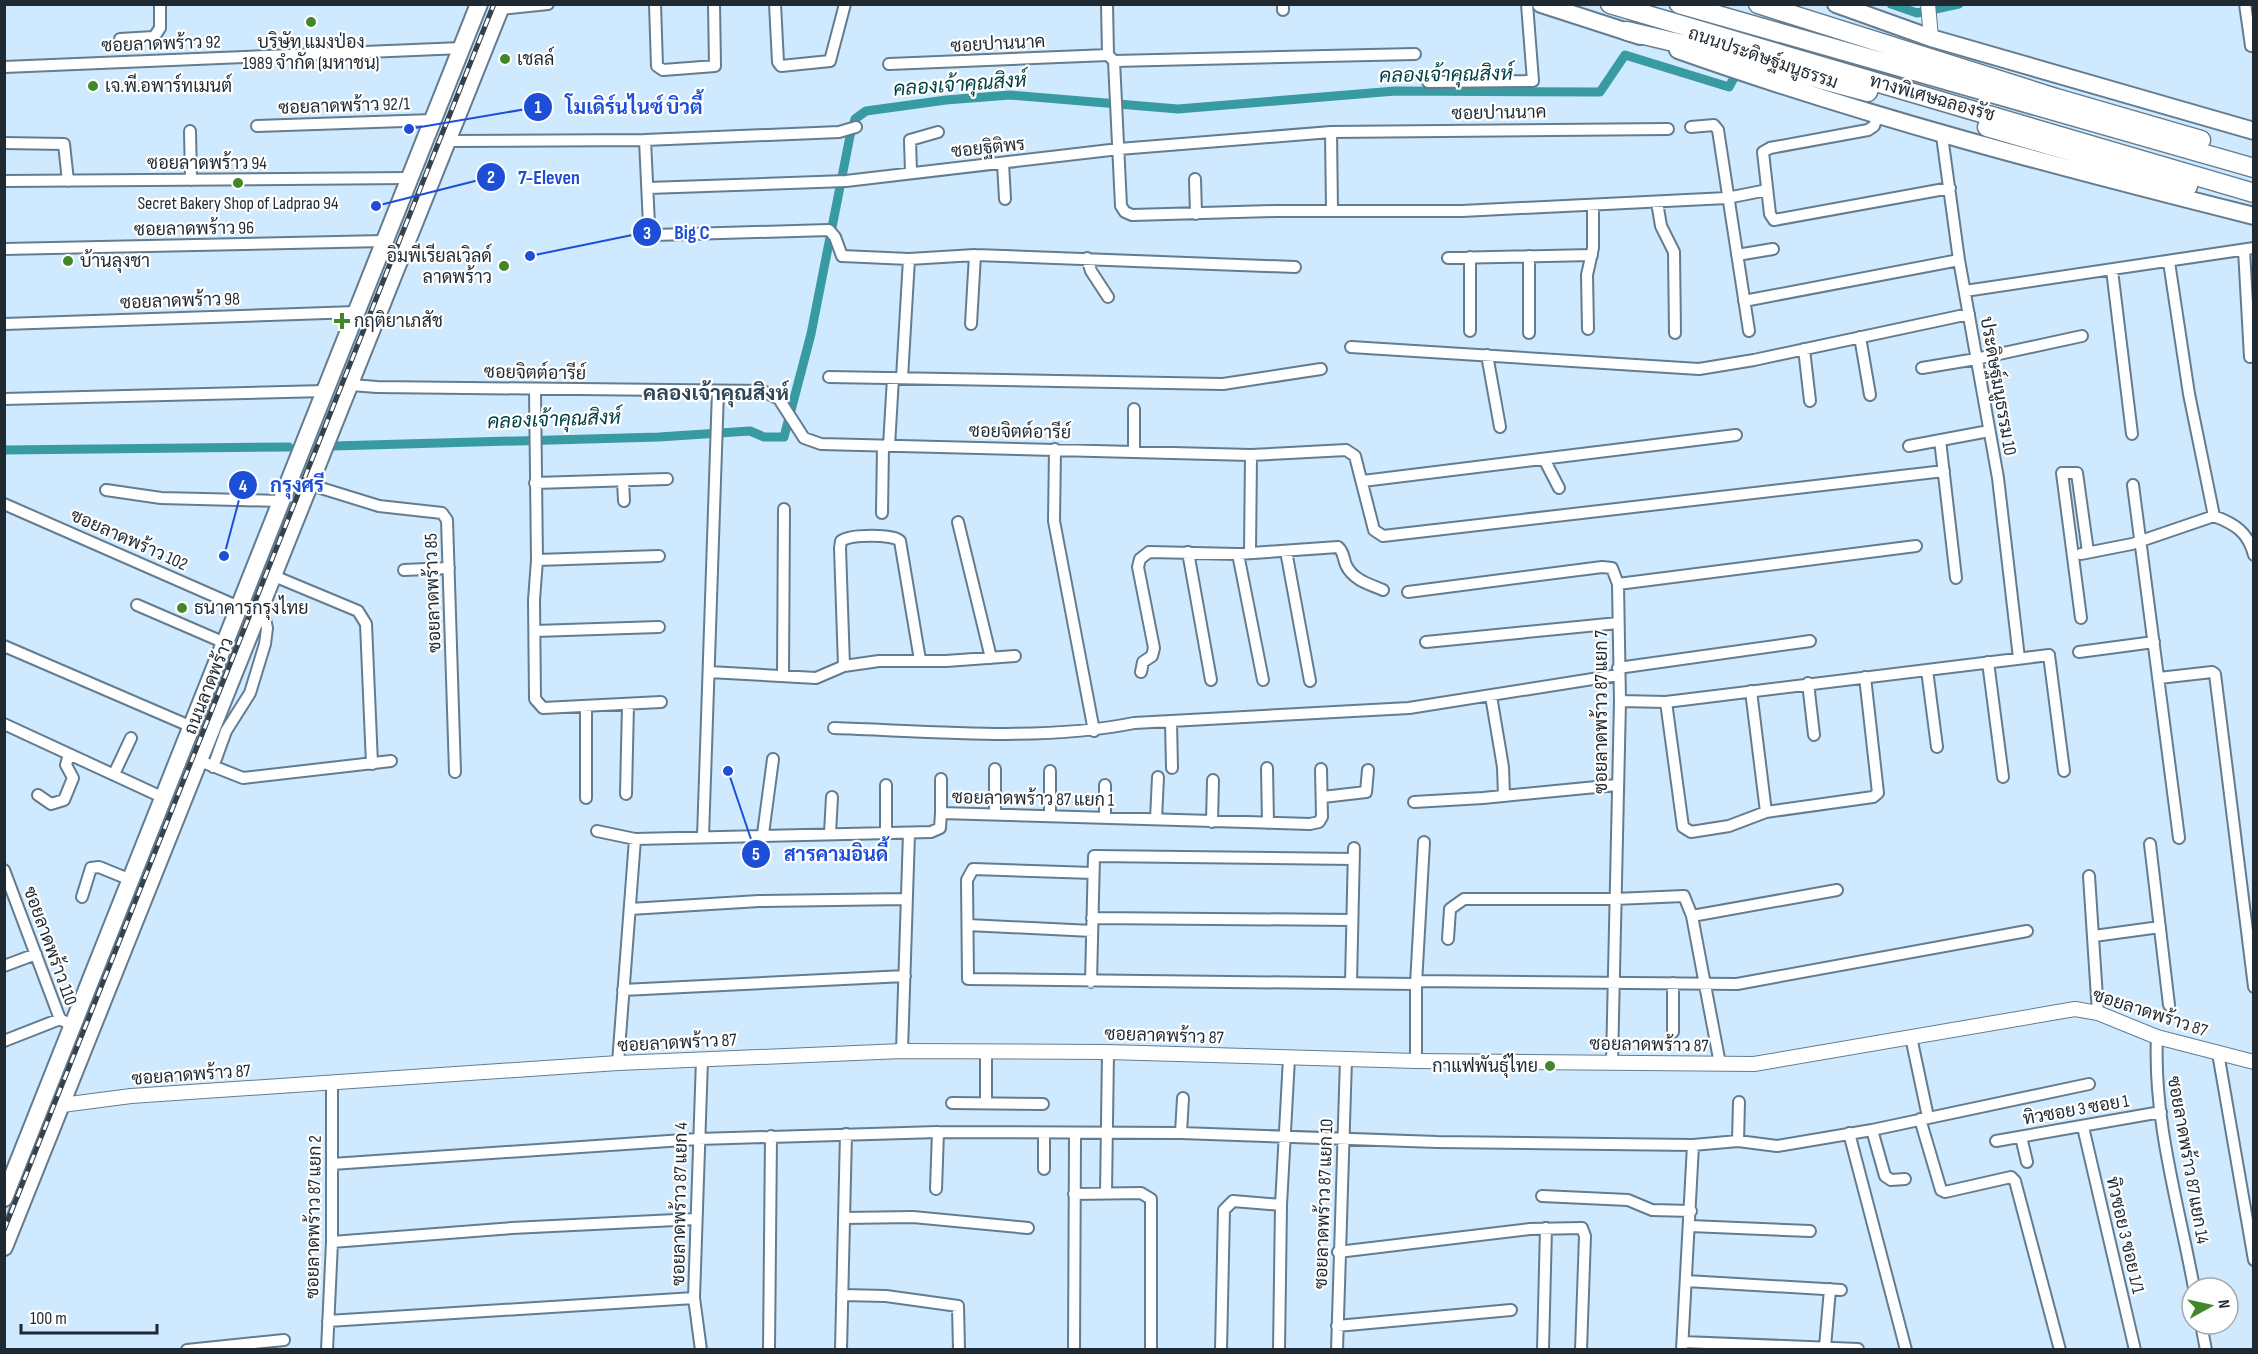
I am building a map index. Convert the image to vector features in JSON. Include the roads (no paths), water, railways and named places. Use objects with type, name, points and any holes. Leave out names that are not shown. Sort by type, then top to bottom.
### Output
[{"type":"highway","name":"ทางพิเศษฉลองรัช","points":[[1610,4],[2253,193]]},
{"type":"highway","name":"ทางพิเศษฉลองรัช","points":[[1679,4],[2253,168]]},
{"type":"highway","points":[[1758,4],[2253,157]]},
{"type":"highway","points":[[1627,32],[1737,66],[1912,105],[2106,164],[2253,202]]},
{"type":"main road","name":"ถนนลาดพร้าว","points":[[5,1196],[66,1022],[131,880],[479,4]]},
{"type":"main road","points":[[1541,4],[1627,32]]},
{"type":"main road","points":[[1836,4],[1931,38],[2253,131]]},
{"type":"main road","name":"ถนนลาดพร้าว","points":[[4,1247],[206,764],[259,613],[501,7]]},
{"type":"main road","name":"ถนนประดิษฐ์มนูธรรม","points":[[1737,66],[1877,117],[1942,136],[2253,216]]},
{"type":"main road","points":[[5,1196],[25,1197]]},
{"type":"street","points":[[120,39],[154,37],[160,28],[160,4]]},
{"type":"street","points":[[501,7],[548,4]]},
{"type":"street","points":[[655,4],[657,66],[663,70],[715,66],[714,4]]},
{"type":"street","points":[[775,4],[779,64],[832,60],[845,4]]},
{"type":"street","points":[[1107,4],[1117,106],[1123,210],[1132,214],[1332,210],[1410,213],[1728,198],[1767,190]]},
{"type":"street","name":"ซอยปานนาค","points":[[1428,82],[1533,81],[1527,4]]},
{"type":"street","points":[[2245,5],[2251,46]]},
{"type":"street","points":[[1928,9],[1931,38]]},
{"type":"street","name":"ซอยลาดพร้าว 92","points":[[4,67],[462,48]]},
{"type":"street","name":"ซอยปานนาค","points":[[890,64],[1415,54]]},
{"type":"street","points":[[1877,117],[1874,126],[1868,130],[1766,150],[1762,156],[1770,214],[1774,220],[1950,188]]},
{"type":"street","name":"ซอยลาดพร้าว 92/1","points":[[257,126],[433,120]]},
{"type":"street","points":[[1691,127],[1714,125],[1718,130],[1749,331]]},
{"type":"street","points":[[447,141],[645,140],[852,128]]},
{"type":"street","name":"ซอยปานนาค","points":[[1331,132],[1668,129]]},
{"type":"street","points":[[190,130],[191,180]]},
{"type":"street","points":[[910,173],[910,140],[938,132]]},
{"type":"street","points":[[1331,132],[1332,210]]},
{"type":"street","name":"ซอยฐิติพร","points":[[648,188],[842,181],[1119,149],[1331,132]]},
{"type":"street","name":"ประดิษฐ์มนูธรรม 10","points":[[1942,136],[1959,260],[1998,478],[2019,658]]},
{"type":"street","points":[[645,140],[649,225],[654,235],[832,233],[842,256],[909,260],[975,255],[1295,267]]},
{"type":"street","points":[[4,143],[64,144],[68,181]]},
{"type":"street","points":[[1003,164],[1005,199]]},
{"type":"street","name":"ซอยลาดพร้าว 94","points":[[4,181],[409,178]]},
{"type":"street","points":[[1195,179],[1196,214]]},
{"type":"street","points":[[1657,201],[1661,226],[1674,252],[1675,333]]},
{"type":"street","points":[[1588,329],[1587,275],[1592,255],[1593,206]]},
{"type":"street","name":"ซอยลาดพร้าว 96","points":[[4,249],[384,241]]},
{"type":"street","points":[[1737,255],[1773,249]]},
{"type":"street","points":[[1965,291],[2249,249],[2250,357]]},
{"type":"street","points":[[972,324],[975,255]]},
{"type":"street","points":[[1448,258],[1592,255]]},
{"type":"street","points":[[1528,333],[1529,256]]},
{"type":"street","points":[[1470,257],[1470,331]]},
{"type":"street","points":[[1088,258],[1091,271],[1108,297]]},
{"type":"street","points":[[882,513],[886,446],[898,378],[909,260]]},
{"type":"street","points":[[1744,301],[1959,260]]},
{"type":"street","points":[[2169,262],[2191,405],[2214,516]]},
{"type":"street","points":[[2112,270],[2132,434]]},
{"type":"street","name":"ซอยลาดพร้าว 98","points":[[4,324],[356,312]]},
{"type":"street","points":[[1351,346],[1699,369],[1804,350],[1969,314]]},
{"type":"street","points":[[1922,368],[2082,336]]},
{"type":"street","points":[[1860,337],[1870,395]]},
{"type":"street","points":[[1804,350],[1810,400]]},
{"type":"street","points":[[1487,355],[1500,427]]},
{"type":"street","points":[[829,377],[1134,385],[1239,384],[1321,369]]},
{"type":"street","name":"ซอยจิตต์อารีย์","points":[[351,385],[770,393],[779,399],[799,433],[804,438],[821,444],[1251,455],[1346,450],[1355,456],[1363,482]]},
{"type":"street","points":[[534,390],[537,560],[535,699],[543,708],[661,702]]},
{"type":"street","points":[[4,399],[325,391]]},
{"type":"street","points":[[703,837],[718,391]]},
{"type":"street","points":[[1134,409],[1134,452]]},
{"type":"street","points":[[1909,446],[1989,431]]},
{"type":"street","points":[[1736,435],[1363,482],[1374,530],[1383,536],[1944,471]]},
{"type":"street","points":[[1940,440],[1956,578]]},
{"type":"street","points":[[1055,449],[1054,521],[1094,731]]},
{"type":"street","points":[[1251,455],[1244,553],[1263,680]]},
{"type":"street","points":[[1544,459],[1558,488]]},
{"type":"street","points":[[2081,618],[2062,473],[2078,473],[2088,552]]},
{"type":"street","points":[[535,483],[667,479]]},
{"type":"street","points":[[623,481],[624,501]]},
{"type":"street","name":"ซอยลาดพร้าว 85","points":[[310,485],[379,506],[442,513],[447,520],[455,772]]},
{"type":"street","points":[[2133,485],[2178,838]]},
{"type":"street","points":[[106,490],[161,498],[281,501]]},
{"type":"street","name":"ซอยลาดพร้าว 102","points":[[4,504],[239,607]]},
{"type":"street","points":[[783,675],[784,509]]},
{"type":"street","points":[[2072,556],[2132,544],[2141,539],[2214,516],[2239,527],[2246,535],[2253,555]]},
{"type":"street","points":[[958,522],[991,658]]},
{"type":"street","points":[[844,666],[840,548],[842,541],[849,537],[894,537],[900,542],[920,660]]},
{"type":"street","points":[[1408,592],[1482,580],[1609,567],[1612,568],[1618,584],[1916,546]]},
{"type":"street","points":[[1141,672],[1143,663],[1152,656],[1154,648],[1138,567],[1140,559],[1149,552],[1244,553],[1338,547],[1342,551],[1348,568],[1356,578],[1383,590]]},
{"type":"street","points":[[1286,551],[1311,681]]},
{"type":"street","points":[[1188,552],[1210,680]]},
{"type":"street","points":[[537,560],[659,556]]},
{"type":"street","points":[[404,570],[449,568]]},
{"type":"street","points":[[274,576],[358,611],[363,617],[366,624],[372,764]]},
{"type":"street","name":"ซอยลาดพร้าว 87 แยก 7","points":[[1612,1063],[1620,701],[1618,584]]},
{"type":"street","points":[[137,605],[225,643]]},
{"type":"street","points":[[1426,642],[1618,623]]},
{"type":"street","points":[[535,631],[659,627]]},
{"type":"street","points":[[834,728],[921,732],[1094,731],[1134,723],[1360,712],[1491,696],[1618,672],[1810,641]]},
{"type":"street","points":[[2079,652],[2154,642]]},
{"type":"street","points":[[4,646],[192,727]]},
{"type":"street","points":[[1620,701],[1666,702],[2049,655],[2064,771]]},
{"type":"street","points":[[710,672],[816,678],[844,666],[879,661],[946,662],[1015,656]]},
{"type":"street","points":[[1988,662],[2003,777]]},
{"type":"street","points":[[1927,670],[1937,747]]},
{"type":"street","points":[[2159,678],[2215,674],[2250,924],[2253,987]]},
{"type":"street","points":[[1666,702],[1683,827],[1687,831],[1729,826],[1766,812],[1874,797],[1878,794],[1865,677]]},
{"type":"street","points":[[1808,683],[1814,735]]},
{"type":"street","points":[[1751,691],[1766,812]]},
{"type":"street","points":[[1491,696],[1503,766],[1504,796]]},
{"type":"street","points":[[626,794],[628,704]]},
{"type":"street","points":[[586,706],[586,798]]},
{"type":"street","points":[[1171,721],[1172,768]]},
{"type":"street","points":[[4,724],[164,798]]},
{"type":"street","points":[[114,774],[131,738]]},
{"type":"street","points":[[38,795],[51,804],[64,800],[73,778],[66,765],[69,754]]},
{"type":"street","points":[[763,834],[773,759]]},
{"type":"street","points":[[206,764],[243,778],[391,761]]},
{"type":"street","points":[[1267,768],[1268,823]]},
{"type":"street","points":[[995,769],[995,814]]},
{"type":"street","name":"ซอยลาดพร้าว 87 แยก 1","points":[[597,831],[635,839],[763,834],[909,833],[937,831],[940,828],[941,813],[1316,823],[1322,817],[1321,769]]},
{"type":"street","points":[[1323,797],[1366,792],[1368,770]]},
{"type":"street","points":[[1050,771],[1050,815]]},
{"type":"street","points":[[1156,819],[1158,777]]},
{"type":"street","points":[[941,779],[941,813]]},
{"type":"street","points":[[1212,822],[1213,780]]},
{"type":"street","points":[[886,785],[886,833]]},
{"type":"street","points":[[1105,785],[1105,817]]},
{"type":"street","points":[[1414,802],[1617,785]]},
{"type":"street","points":[[831,833],[832,797]]},
{"type":"street","points":[[902,1051],[909,833]]},
{"type":"street","points":[[618,1063],[635,839]]},
{"type":"street","points":[[1416,1061],[1416,982],[1424,842]]},
{"type":"street","points":[[2150,844],[2169,1005]]},
{"type":"street","points":[[1091,982],[1094,856],[1354,854],[1351,983]]},
{"type":"street","points":[[82,897],[91,868],[99,867],[131,880]]},
{"type":"street","points":[[1093,873],[973,869],[967,879],[968,979],[1091,982],[1673,983],[1706,985],[1749,982],[2027,932]]},
{"type":"street","name":"ซอยลาดพร้าว 110","points":[[4,870],[8,891],[66,1022]]},
{"type":"street","points":[[2089,876],[2097,1013]]},
{"type":"street","points":[[1692,916],[1837,890]]},
{"type":"street","points":[[1448,939],[1450,909],[1464,899],[1615,899],[1678,895],[1687,899],[1720,1064]]},
{"type":"street","points":[[630,909],[759,901],[907,899]]},
{"type":"street","points":[[1092,918],[1352,920]]},
{"type":"street","points":[[968,925],[1092,931]]},
{"type":"street","points":[[2094,936],[2160,927]]},
{"type":"street","points":[[4,966],[36,954]]},
{"type":"street","points":[[623,990],[905,976]]},
{"type":"street","points":[[1672,1032],[1673,983]]},
{"type":"street","name":"ซอยลาดพร้าว 87","points":[[62,1105],[131,1096],[618,1063],[902,1051],[1108,1052],[1416,1061],[1720,1064],[1771,1061],[2061,1011],[2083,1010],[2097,1013],[2157,1037],[2253,1062]]},
{"type":"street","points":[[4,1041],[66,1022]]},
{"type":"street","points":[[1911,1037],[1924,1118],[1941,1190],[1945,1192],[2011,1177],[2015,1180],[2060,1350]]},
{"type":"street","name":"ซอยลาดพร้าว 87 แยก 14","points":[[2157,1037],[2156,1068],[2161,1112],[2192,1276]]},
{"type":"street","points":[[986,1052],[986,1103]]},
{"type":"street","points":[[1106,1193],[1108,1052]]},
{"type":"street","points":[[2218,1053],[2253,1260]]},
{"type":"street","points":[[1279,1350],[1281,1205],[1290,1058]]},
{"type":"street","name":"ซอยลาดพร้าว 87 แยก 4","points":[[701,1350],[694,1298],[702,1059]]},
{"type":"street","name":"ซอยลาดพร้าว 87 แยก 10","points":[[1337,1350],[1338,1252],[1346,1059]]},
{"type":"street","name":"ซอยลาดพร้าว 87 แยก 2","points":[[327,1350],[332,1242],[332,1084]]},
{"type":"street","points":[[332,1164],[698,1139],[938,1132],[1181,1133],[1343,1139],[1693,1145],[1738,1141],[1783,1146],[1872,1130],[2089,1084]]},
{"type":"street","points":[[1181,1133],[1183,1098]]},
{"type":"street","points":[[1738,1141],[1739,1102]]},
{"type":"street","points":[[952,1103],[1043,1104]]},
{"type":"street","name":"ทิวซอย 3 ซอย 1","points":[[1996,1142],[2161,1112]]},
{"type":"street","name":"ทิวซอย 3 ซอย 1/1","points":[[2083,1127],[2135,1350]]},
{"type":"street","points":[[1872,1130],[1885,1176],[1891,1180],[1905,1179]]},
{"type":"street","points":[[936,1189],[938,1132]]},
{"type":"street","points":[[1849,1133],[1906,1350]]},
{"type":"street","points":[[841,1350],[846,1134]]},
{"type":"street","points":[[1044,1134],[1044,1169]]},
{"type":"street","points":[[1074,1350],[1075,1134]]},
{"type":"street","points":[[769,1350],[771,1136]]},
{"type":"street","points":[[2021,1137],[2027,1162]]},
{"type":"street","points":[[1693,1145],[1683,1346],[1858,1349]]},
{"type":"street","points":[[1074,1194],[1141,1193],[1151,1199],[1151,1350]]},
{"type":"street","points":[[1542,1196],[1628,1200],[1652,1210],[1691,1211]]},
{"type":"street","points":[[1221,1350],[1224,1210],[1233,1201],[1281,1205]]},
{"type":"street","points":[[844,1218],[913,1217],[1028,1228]]},
{"type":"street","points":[[332,1242],[512,1228],[696,1219]]},
{"type":"street","points":[[1690,1226],[1810,1231]]},
{"type":"street","points":[[1338,1252],[1546,1228],[1578,1227],[1584,1231],[1581,1350]]},
{"type":"street","points":[[1543,1350],[1546,1228]]},
{"type":"street","points":[[1686,1281],[1835,1289],[1825,1347]]},
{"type":"street","points":[[842,1295],[886,1296],[958,1306],[959,1350]]},
{"type":"street","points":[[328,1321],[694,1298]]},
{"type":"street","points":[[1337,1326],[1511,1310]]},
{"type":"street","points":[[187,1350],[284,1340]]},
{"type":"waterway","name":"คลองเจ้าคุณสิงห์","points":[[1891,4],[1917,13],[1959,4]]},
{"type":"waterway","name":"คลองเจ้าคุณสิงห์","points":[[333,446],[659,437],[750,431],[764,437],[784,437],[811,334],[850,136],[855,119],[866,111],[946,100],[1010,95],[1178,109],[1395,91],[1600,92],[1625,55],[1729,87],[1740,67]]},
{"type":"waterway","name":"คลองเจ้าคุณสิงห์","points":[[4,450],[289,447]]},
{"type":"railway","points":[[4,1230],[494,4]]},
{"type":"place","name":"บริษัท แมงป่อง 1989 จำกัด (มหาชน)","points":[[311,22]]},
{"type":"place","name":"เชลล์","points":[[505,59]]},
{"type":"place","name":"เจ.พี.อพาร์ทเมนต์","points":[[93,86]]},
{"type":"place","name":"โมเดิร์นไนซ์ บิวตี้","points":[[409,129]]},
{"type":"place","name":"Secret Bakery Shop of Ladprao 94","points":[[238,183]]},
{"type":"place","name":"7-Eleven","points":[[376,206]]},
{"type":"place","name":"Big C","points":[[530,256]]},
{"type":"place","name":"บ้านลุงชา","points":[[68,261]]},
{"type":"place","name":"อิมพีเรียลเวิลด์ ลาดพร้าว","points":[[504,266]]},
{"type":"place","name":"กฤติยาเภสัช","points":[[342,321]]},
{"type":"place","name":"กรุงศรี","points":[[224,556]]},
{"type":"place","name":"ธนาคารกรุงไทย","points":[[182,608]]},
{"type":"place","name":"สารคามอินดี้","points":[[728,771]]},
{"type":"place","name":"กาแฟพันธ์ุไทย","points":[[1550,1066]]},
{"type":"district","name":"คลองเจ้าคุณสิงห์","points":[[716,393]]}]
